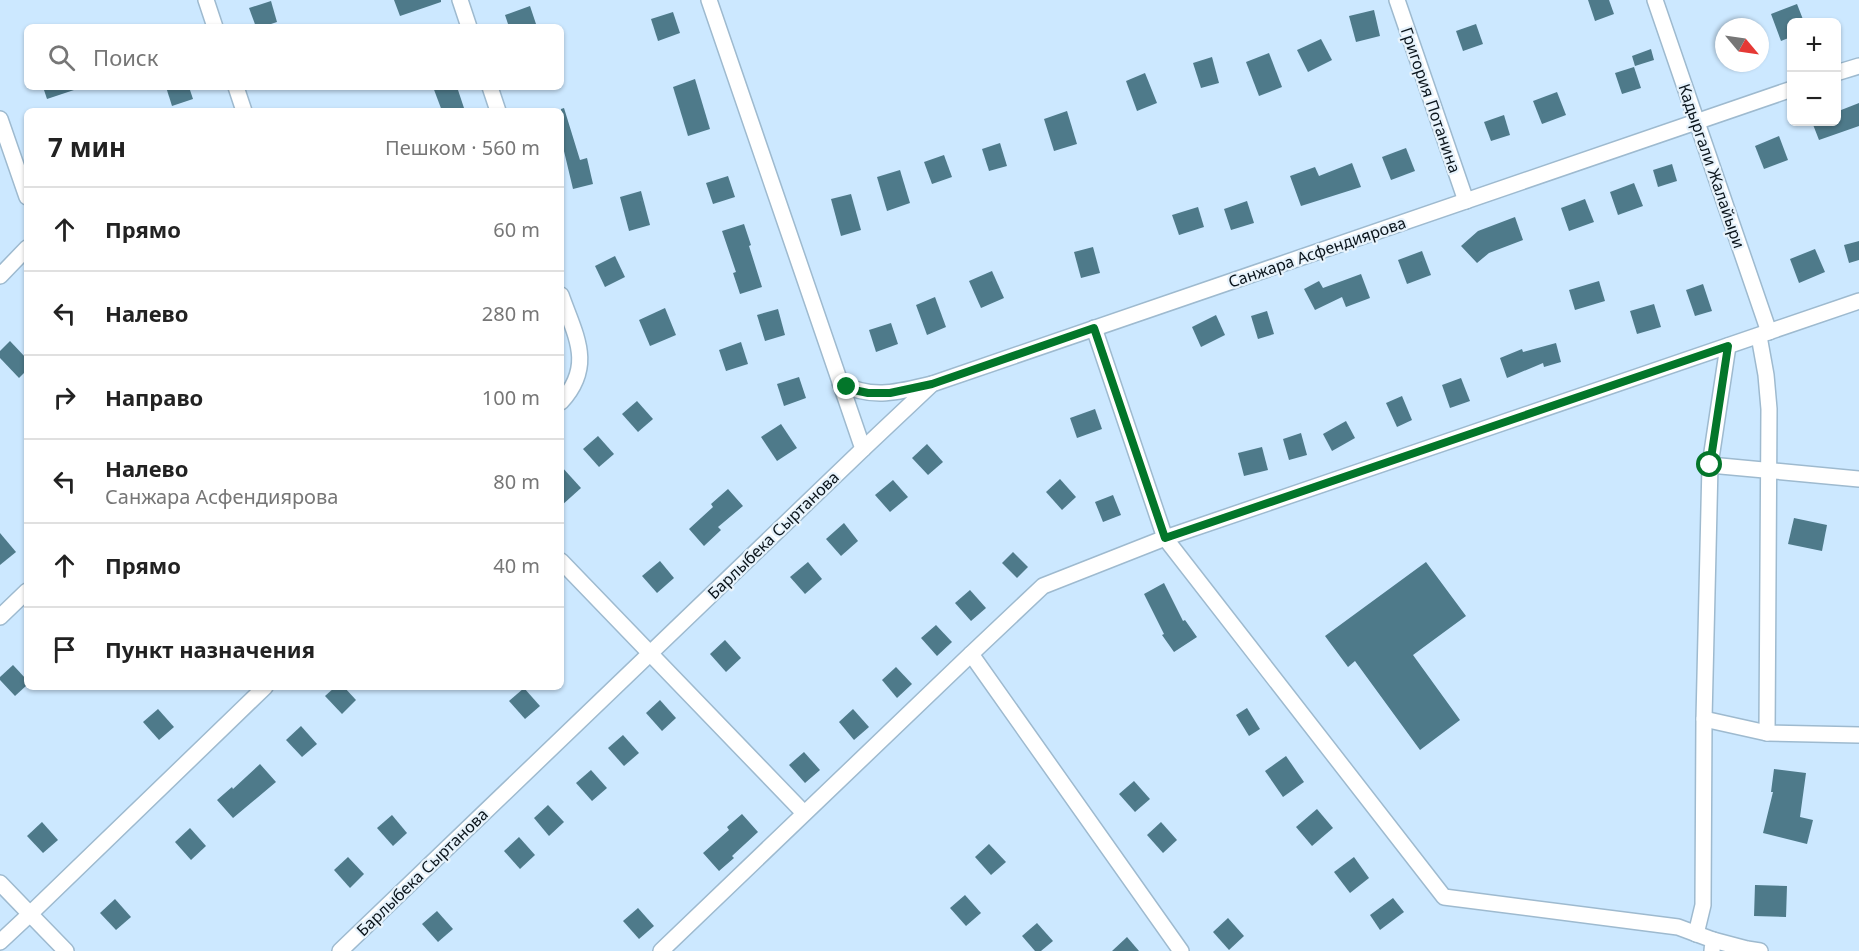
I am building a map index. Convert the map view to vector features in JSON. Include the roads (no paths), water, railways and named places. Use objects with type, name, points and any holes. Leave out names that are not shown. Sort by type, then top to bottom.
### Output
[{"type":"street","points":[[206,0],[214,24]]},
{"type":"street","points":[[460,0],[468,24]]},
{"type":"street","points":[[709,0],[863,449]]},
{"type":"street","name":"Григория Потанина","points":[[1397,0],[1466,201]]},
{"type":"street","name":"Кадыргали Жалайыри","points":[[1655,0],[1764,334],[1770,471],[1767,733]]},
{"type":"street","points":[[1839,72],[1859,66]]},
{"type":"street","points":[[237,90],[243,108]]},
{"type":"street","points":[[491,90],[497,108]]},
{"type":"street","name":"Санжара Асфендиярова","points":[[863,449],[932,384],[1787,90]]},
{"type":"street","points":[[0,119],[24,188]]},
{"type":"street","points":[[0,276],[24,251]]},
{"type":"street","points":[[661,951],[1043,586],[1165,538],[1859,301]]},
{"type":"street","points":[[564,304],[580,351],[580,367],[575,382],[564,398]]},
{"type":"street","points":[[1094,328],[1165,538],[1444,897],[1678,927],[1696,934],[1712,945],[1760,951]]},
{"type":"street","points":[[1696,934],[1703,905],[1704,718],[1710,465],[1728,346]]},
{"type":"street","points":[[840,383],[854,390],[868,393],[890,393],[932,384]]},
{"type":"street","name":"Барлыбека Сыртанова","points":[[340,951],[863,449]]},
{"type":"street","points":[[1710,465],[1859,479]]},
{"type":"street","points":[[564,564],[804,813]]},
{"type":"street","points":[[0,617],[24,594]]},
{"type":"street","points":[[971,654],[1175,949]]},
{"type":"street","points":[[0,942],[262,690]]},
{"type":"street","points":[[1704,718],[1767,733],[1859,735]]},
{"type":"street","points":[[0,883],[66,951]]}]
